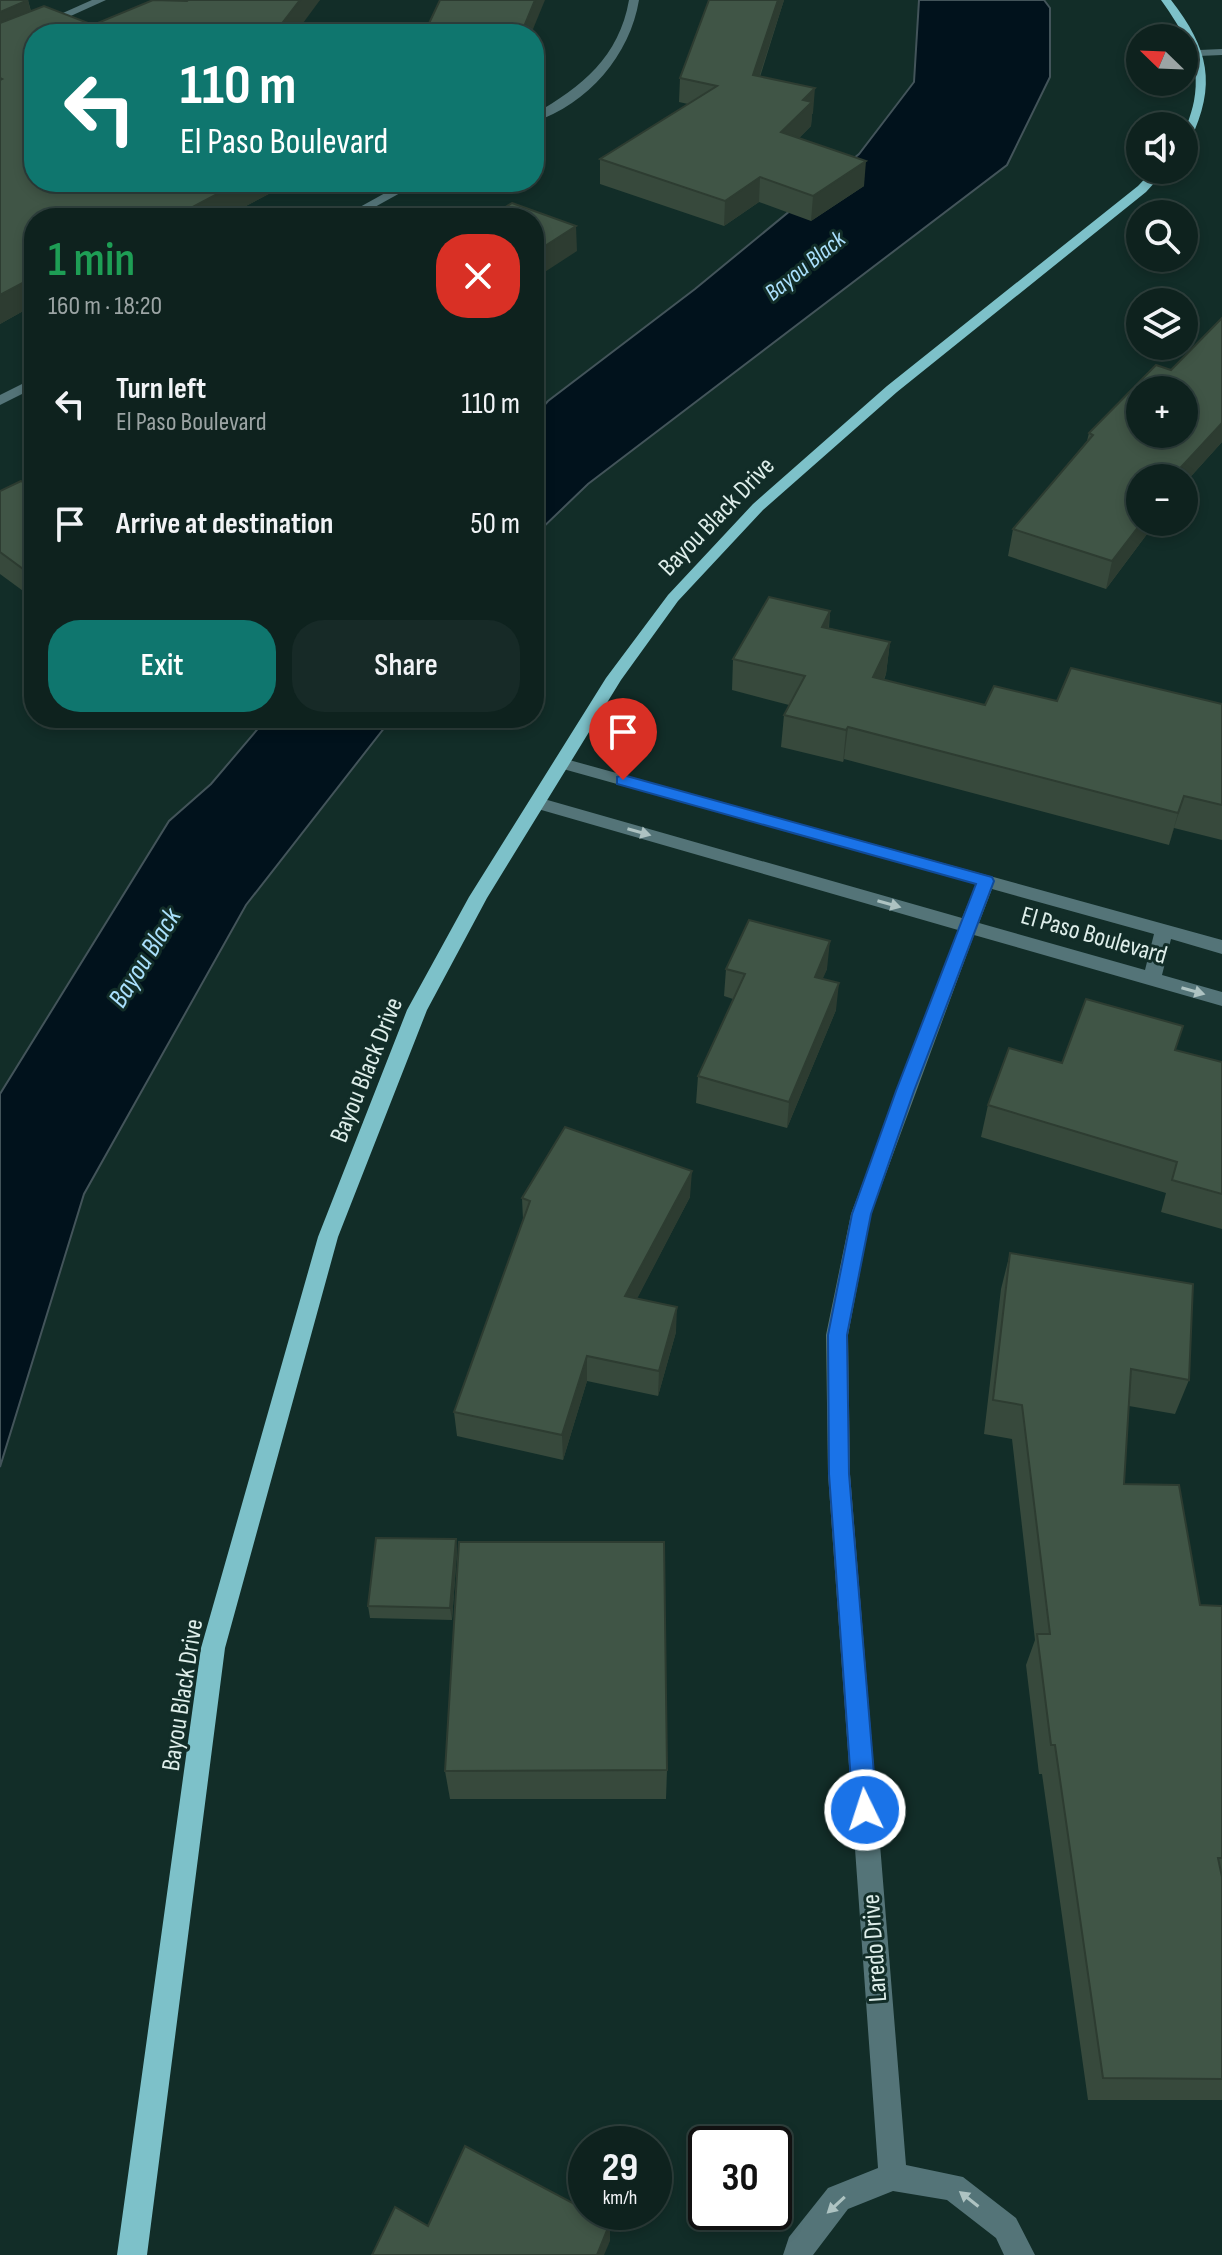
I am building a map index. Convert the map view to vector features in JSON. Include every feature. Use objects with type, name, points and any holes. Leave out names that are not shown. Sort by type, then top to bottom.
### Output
[{"type":"main road","points":[[1166,0],[1185,22],[1199,53],[1202,102],[1197,112]]},
{"type":"main road","name":"Bayou Black Drive","points":[[132,2255],[217,1633],[328,1237],[417,1010],[478,897],[614,678],[673,598],[758,507],[892,389],[1147,184]]},
{"type":"street","points":[[47,24],[101,0]]},
{"type":"street","points":[[544,112],[592,81],[614,56],[626,35],[634,0]]},
{"type":"street","points":[[0,45],[24,34]]},
{"type":"street","points":[[1199,53],[1222,52]]},
{"type":"street","points":[[365,208],[395,192]]},
{"type":"street","points":[[0,401],[24,388]]},
{"type":"street","name":"El Paso Boulevard","points":[[562,763],[1222,947]]},
{"type":"street","name":"El Paso Boulevard","points":[[537,803],[1222,999]]},
{"type":"street","name":"Laredo Drive","points":[[893,2177],[839,1474],[837,1335],[861,1214],[986,881]]},
{"type":"street","points":[[1152,979],[1164,931]]},
{"type":"street","points":[[798,2255],[799,2247],[838,2198],[893,2177],[953,2187],[1006,2228],[1020,2255]]},
{"type":"water","name":"Bayou Black","points":[[919,0],[1044,0],[1050,8],[1050,77],[1007,165],[588,484],[544,526],[544,406],[695,289],[859,154],[914,82]]},
{"type":"water","name":"Bayou Black","points":[[259,728],[384,728],[246,905],[84,1194],[0,1467],[0,1094],[169,821],[211,784]]},
{"type":"building","points":[[0,0],[28,0],[0,12]]},
{"type":"building","points":[[153,0],[300,0],[282,24],[95,24]]},
{"type":"building","points":[[440,0],[535,0],[525,24],[429,24]]},
{"type":"building","points":[[709,0],[778,0],[753,75],[815,88],[803,100],[812,102],[781,132],[866,161],[813,196],[760,177],[725,201],[600,159],[717,86],[680,78]]},
{"type":"building","points":[[44,6],[90,24],[24,24],[24,192],[221,192],[191,208],[24,208],[24,282],[0,295],[0,23]]},
{"type":"building","points":[[512,203],[526,208],[504,208]]},
{"type":"building","points":[[544,214],[576,226],[544,247]]},
{"type":"building","points":[[1222,318],[1222,423],[1184,464],[1126,464],[1126,536],[1131,536],[1112,561],[1013,529],[1093,435],[1089,433],[1126,395],[1126,448],[1198,448],[1198,376],[1145,376],[1156,365],[1171,370],[1181,360],[1198,360],[1198,342]]},
{"type":"building","points":[[21,481],[24,483],[24,570],[0,552],[0,491]]},
{"type":"building","points":[[769,597],[830,611],[822,627],[890,642],[873,677],[985,705],[994,686],[1057,701],[1071,668],[1222,704],[1222,805],[1184,796],[1178,813],[848,727],[846,730],[784,715],[805,676],[733,659]]},
{"type":"building","points":[[749,920],[830,941],[815,977],[839,983],[789,1102],[698,1076],[745,974],[726,969]]},
{"type":"building","points":[[1086,999],[1183,1026],[1175,1050],[1222,1062],[1222,1194],[1172,1180],[1177,1162],[988,1105],[1009,1048],[1062,1063]]},
{"type":"building","points":[[565,1127],[692,1171],[625,1296],[677,1307],[659,1371],[587,1356],[562,1435],[454,1412],[530,1201],[522,1198]]},
{"type":"building","points":[[1010,1253],[1193,1284],[1189,1380],[1131,1369],[1124,1484],[1179,1485],[1200,1605],[1222,1606],[1222,1858],[1218,1858],[1222,1877],[1222,2079],[1103,2078],[1055,1745],[1051,1745],[1037,1634],[1050,1634],[1022,1405],[993,1400]]},
{"type":"building","points":[[376,1538],[456,1539],[450,1608],[368,1606]]},
{"type":"building","points":[[459,1542],[664,1542],[667,1770],[445,1771]]},
{"type":"building","points":[[465,2146],[568,2200],[568,2230],[607,2230],[597,2255],[372,2255],[395,2207],[428,2226]]},
{"type":"route","points":[[623,780],[986,881],[861,1214],[837,1335],[839,1474],[865,1810]]}]
